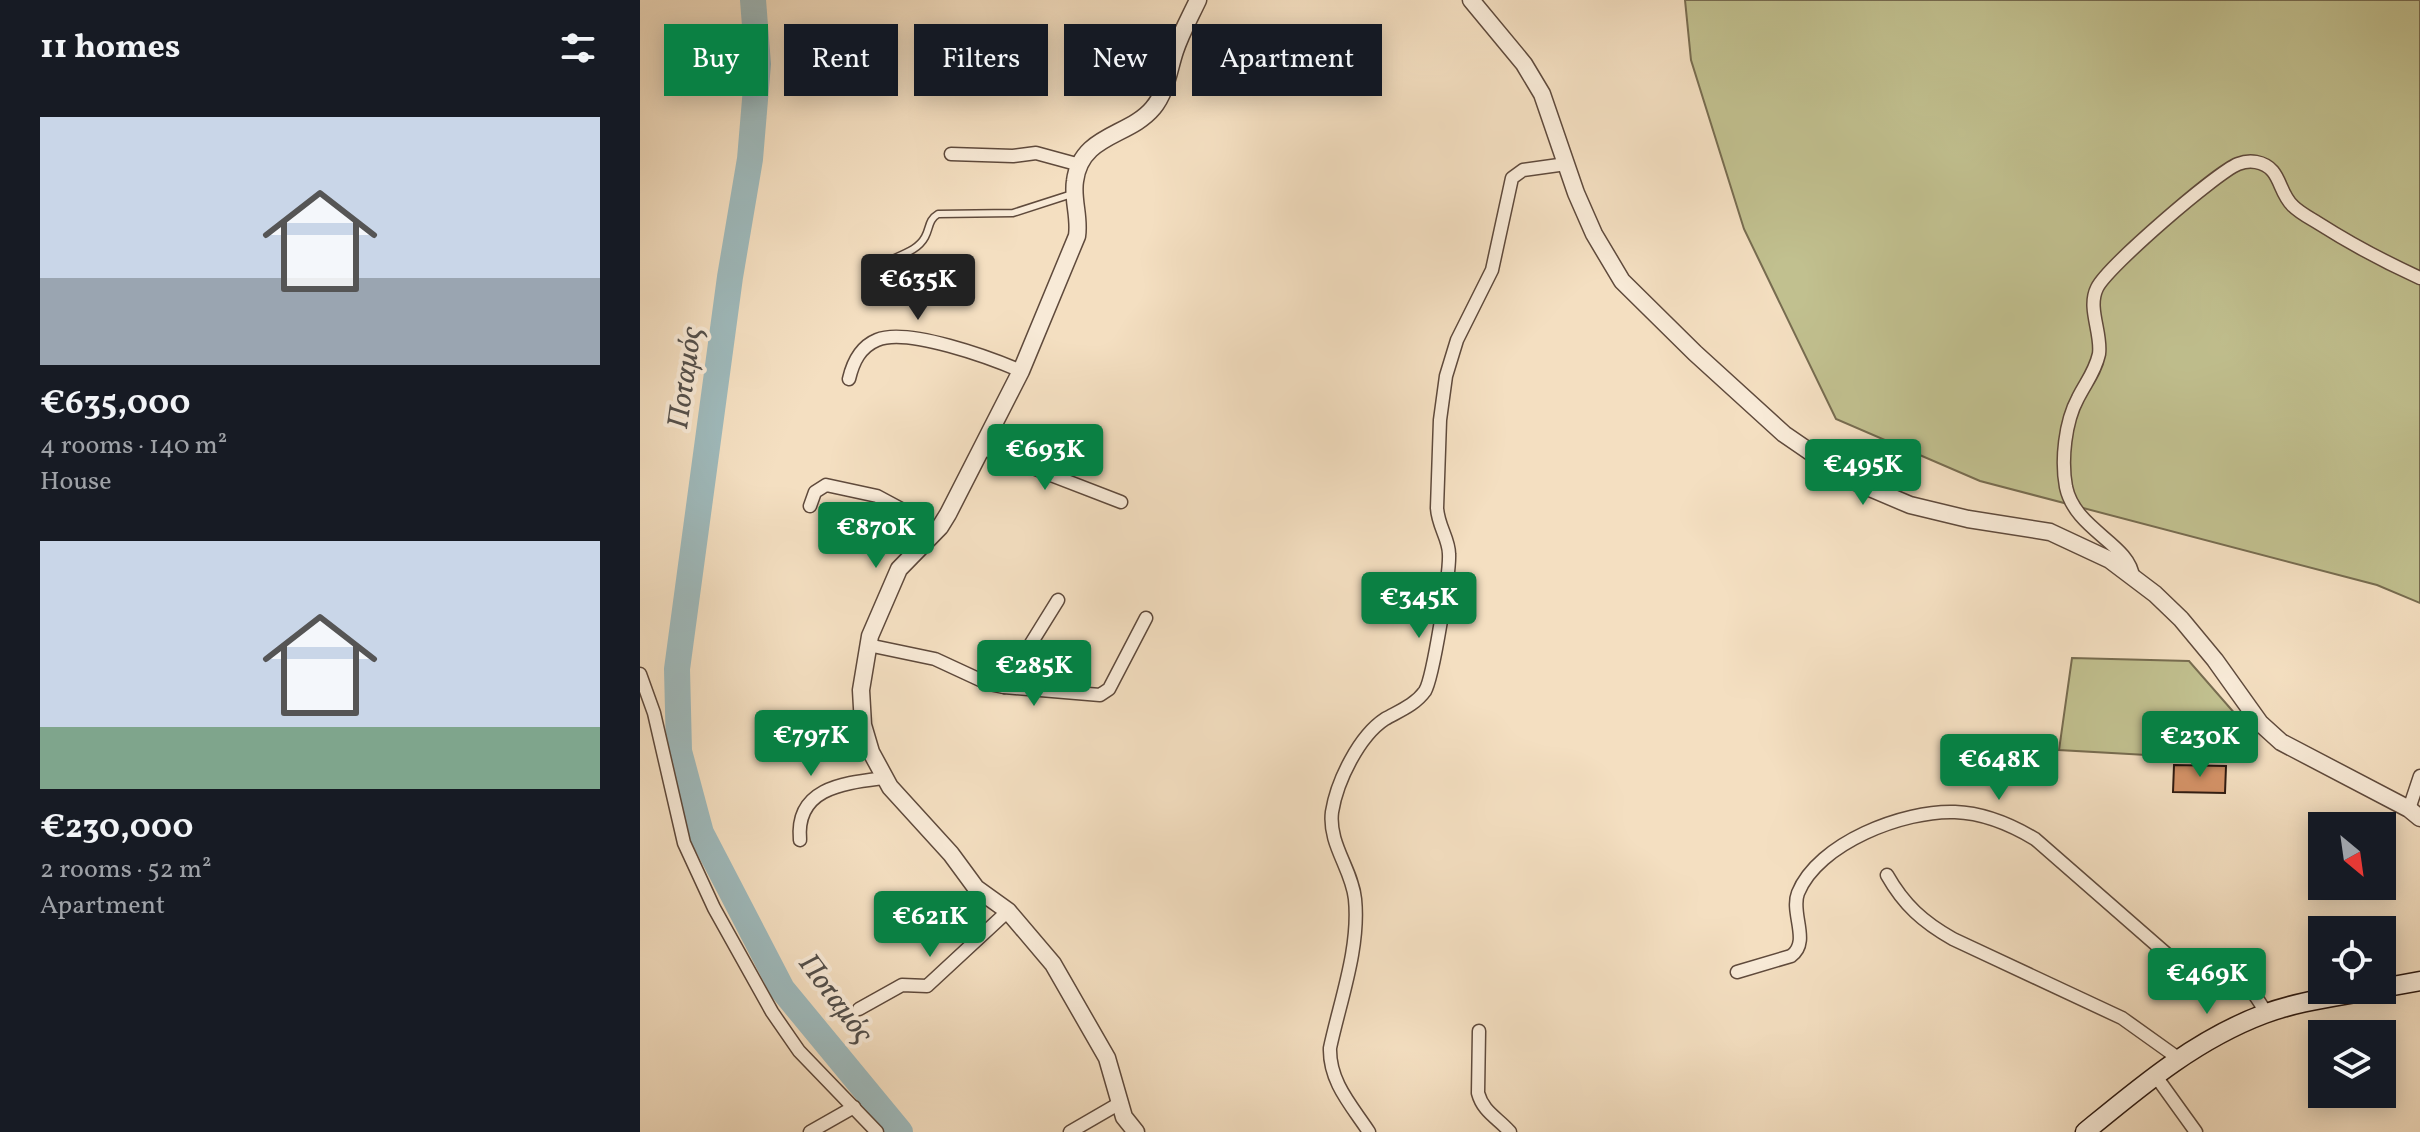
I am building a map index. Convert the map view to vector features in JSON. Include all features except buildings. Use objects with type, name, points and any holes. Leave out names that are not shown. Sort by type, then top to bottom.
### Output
[{"type":"main road","points":[[2396,985],[2420,981]]},
{"type":"main road","points":[[2085,1132],[2178,1058],[2219,1034],[2266,1013],[2308,1002]]},
{"type":"street","points":[[1136,1132],[1124,1117],[1107,1058],[1060,976],[1034,939],[1008,911],[976,888],[951,854],[884,778],[871,752],[863,725],[861,690],[868,645],[899,569],[948,514],[1021,371],[1077,236],[1079,221],[1074,182],[1080,165],[1095,145],[1137,122],[1154,108],[1198,0]]},
{"type":"street","points":[[1471,0],[1524,64],[1542,94],[1594,234],[1622,281],[1784,434],[1851,480],[1910,505],[1968,519],[2050,532],[2110,560],[2181,619],[2260,723],[2281,742],[2415,814],[2420,776]]},
{"type":"street","points":[[951,154],[1000,156],[1036,153],[1080,165]]},
{"type":"street","points":[[2133,577],[2127,558],[2081,517],[2070,500],[2066,485],[2065,444],[2076,400],[2095,372],[2100,350],[2095,291],[2104,277],[2175,211],[2237,164],[2253,161],[2269,166],[2278,175],[2291,205],[2332,232],[2420,278]]},
{"type":"street","points":[[1369,1132],[1337,1084],[1329,1063],[1353,946],[1356,916],[1354,890],[1335,839],[1332,811],[1357,747],[1368,732],[1416,700],[1430,680],[1449,553],[1438,522],[1437,508],[1440,420],[1446,376],[1457,340],[1492,270],[1512,178],[1523,170],[1566,164]]},
{"type":"street","points":[[849,379],[853,365],[864,349],[877,340],[898,336],[983,355],[1021,371]]},
{"type":"street","points":[[981,448],[1121,502]]},
{"type":"street","points":[[810,506],[815,492],[826,485],[877,496],[915,519],[926,541]]},
{"type":"street","points":[[1004,687],[1058,600]]},
{"type":"street","points":[[868,645],[935,659],[989,684],[1096,696],[1109,689],[1146,618]]},
{"type":"street","points":[[640,674],[654,713],[684,843],[714,908],[772,1012],[799,1051],[877,1132]]},
{"type":"street","points":[[800,840],[800,822],[815,797],[843,783],[884,778]]},
{"type":"street","points":[[1737,972],[1791,956],[1798,950],[1796,897],[1806,877],[1827,855],[1874,829],[1925,815],[1954,812],[1989,817],[2035,839],[2185,970],[2204,976],[2237,978],[2246,983],[2266,1013]]},
{"type":"street","points":[[1887,875],[1909,908],[1926,923],[1953,939],[2122,1018],[2178,1058]]},
{"type":"street","points":[[859,1009],[902,985],[927,986],[1008,911]]},
{"type":"street","points":[[1479,1031],[1478,1093],[1488,1112],[1510,1132]]},
{"type":"street","points":[[2155,1075],[2196,1132]]},
{"type":"street","points":[[1070,1132],[1120,1103]]},
{"type":"street","points":[[810,1132],[854,1107]]},
{"type":"lane","points":[[890,260],[917,247],[931,219],[938,214],[1013,213],[1075,192]]},
{"type":"shaded area","points":[[1685,0],[2420,0],[2420,603],[2377,585],[1980,481],[1836,419],[1744,229],[1691,60]]},
{"type":"shaded area","points":[[2072,658],[2189,661],[2244,724],[2235,760],[2059,750]]},
{"type":"waterway","name":"Ποταμός","points":[[753,0],[758,64],[750,159],[730,277],[677,669],[679,751],[701,833],[782,989],[900,1132]]}]
